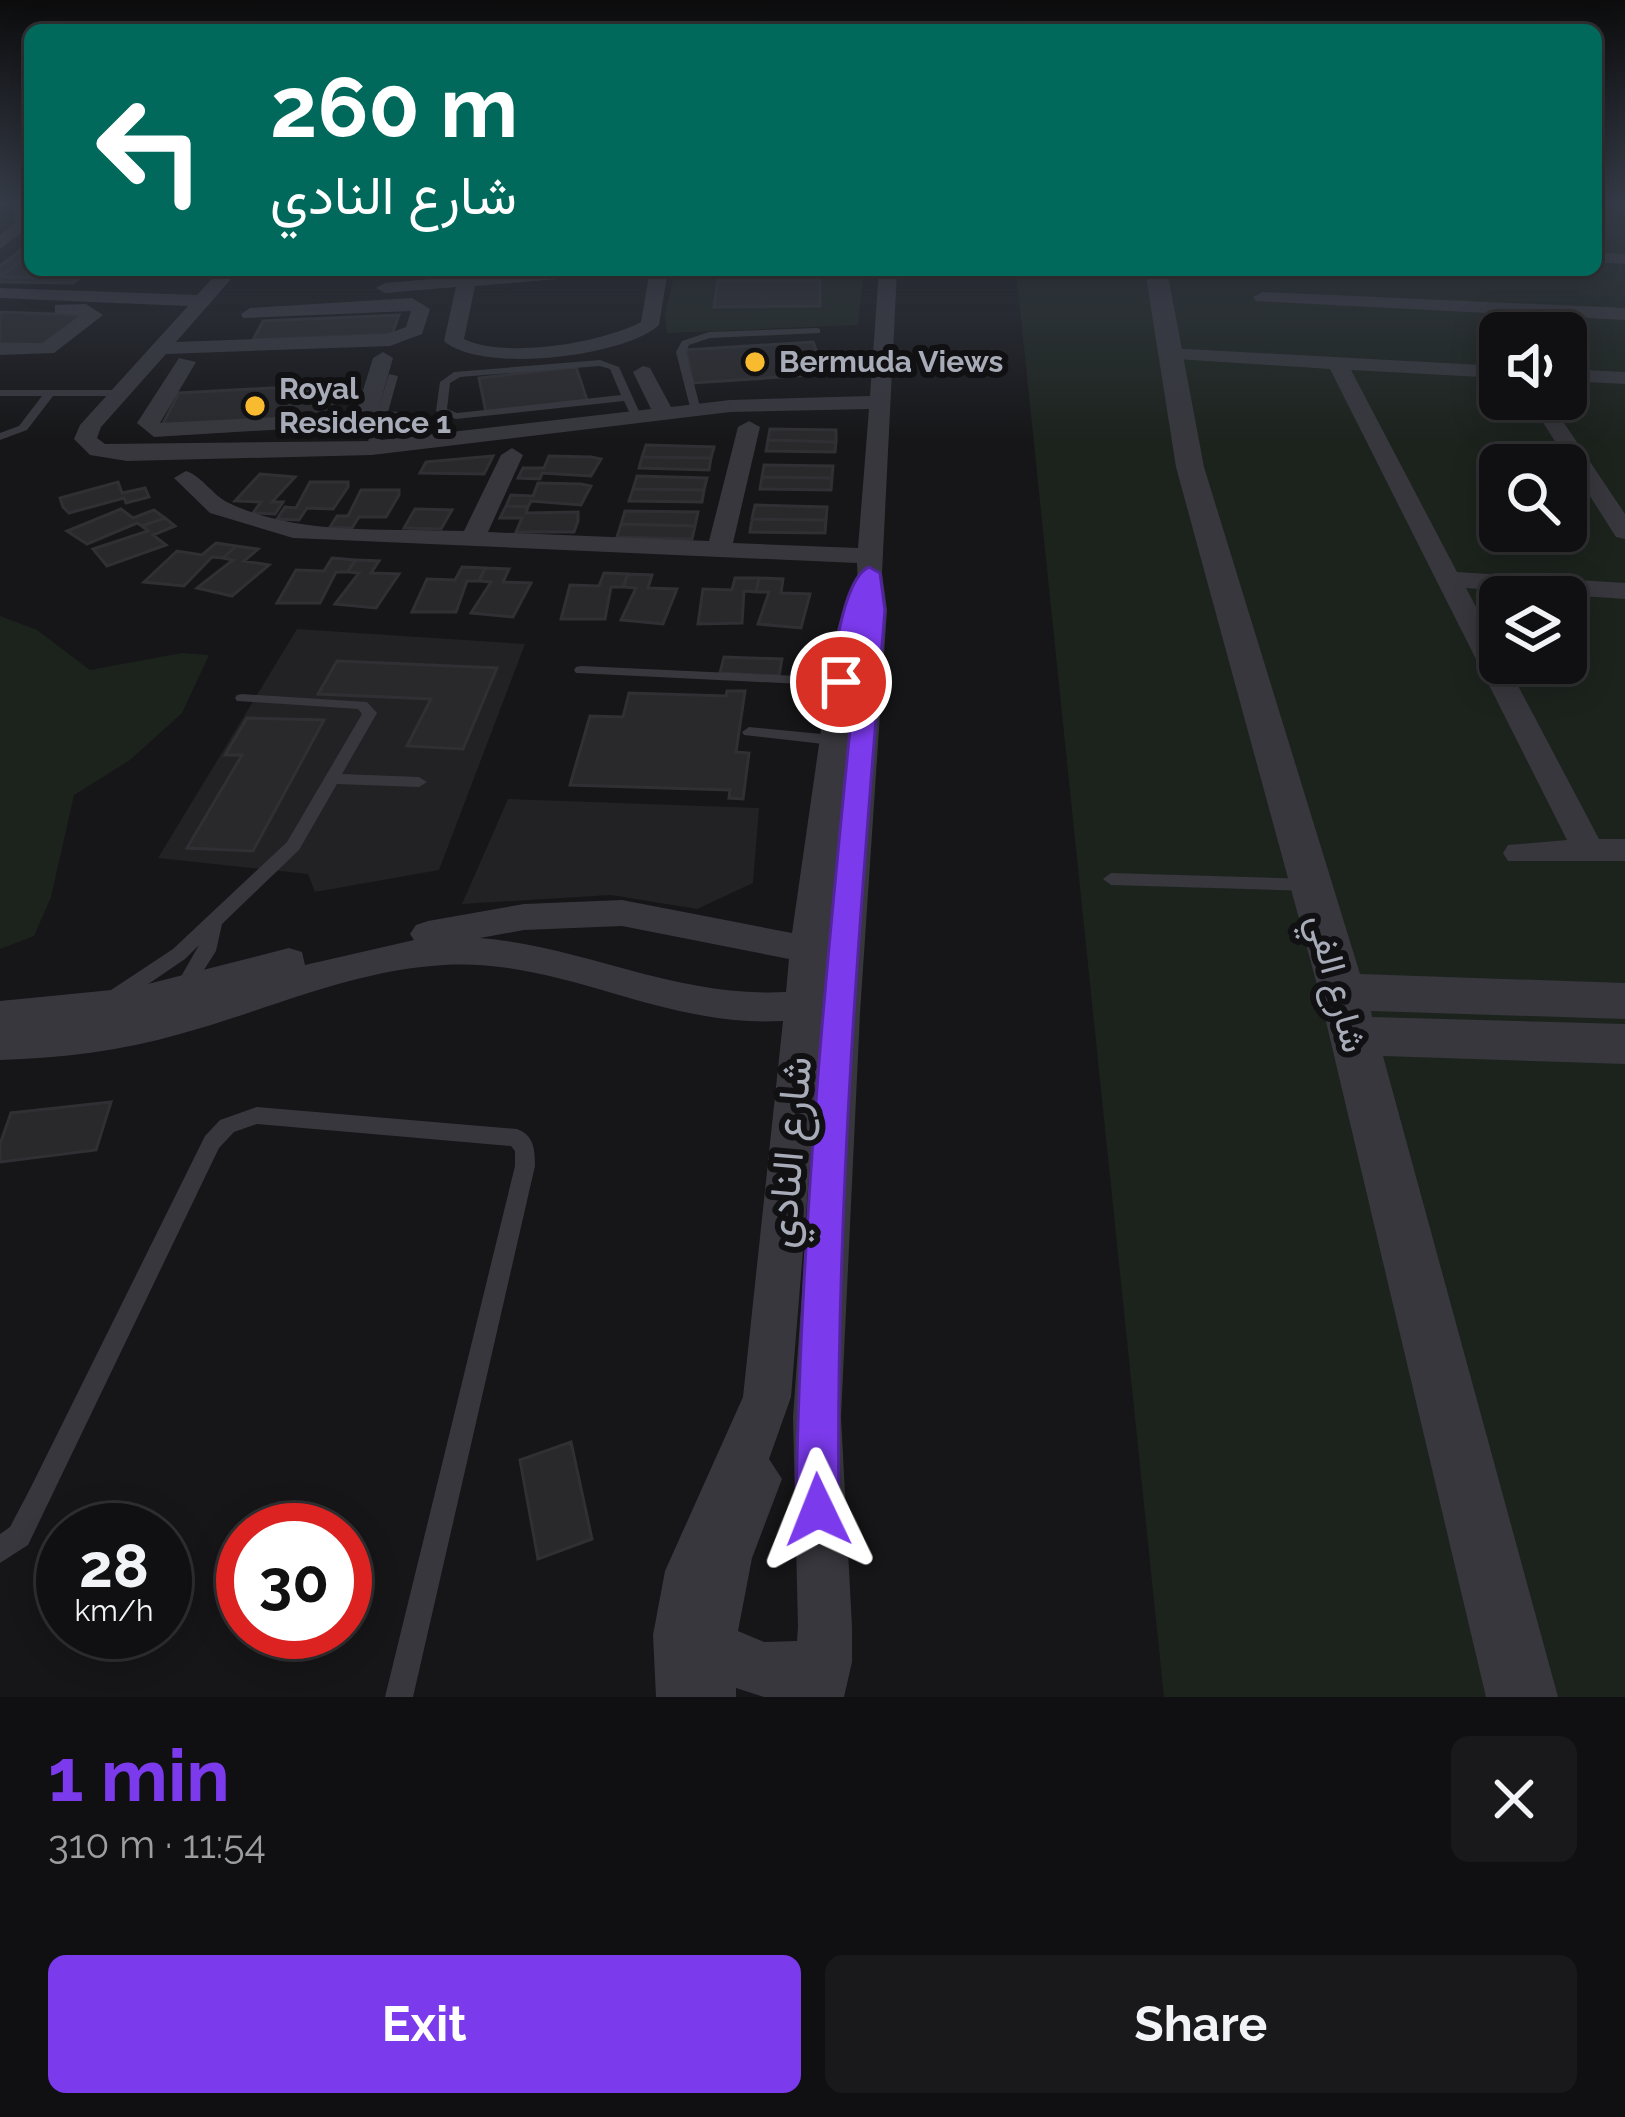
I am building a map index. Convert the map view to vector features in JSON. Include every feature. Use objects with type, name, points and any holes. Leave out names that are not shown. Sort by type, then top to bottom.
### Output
[{"type":"street","points":[[228,299],[229,284]]},
{"type":"street","points":[[0,305],[228,299],[463,284]]},
{"type":"street","points":[[466,284],[454,341],[470,352],[491,354],[634,336],[652,319],[657,284]]},
{"type":"street","points":[[186,478],[218,508],[264,525],[471,541],[719,550],[870,564],[887,284]]},
{"type":"street","name":"شارع الفي","points":[[1158,284],[1190,466],[1348,1014],[1522,1697]]},
{"type":"street","points":[[1262,297],[1321,292],[1625,314]]},
{"type":"street","points":[[0,293],[93,304]]},
{"type":"street","points":[[161,347],[390,340],[415,330],[421,310],[412,304],[228,299],[161,347],[119,393],[86,432],[85,439],[98,450],[250,454],[378,447],[633,407],[665,415],[797,402],[880,402]]},
{"type":"street","points":[[5,356],[53,346],[94,315],[93,304]]},
{"type":"street","points":[[1168,354],[1479,371]]},
{"type":"street","points":[[186,362],[149,427],[173,431],[379,418],[393,370]]},
{"type":"street","points":[[1337,363],[1589,852]]},
{"type":"street","points":[[643,372],[665,415]]},
{"type":"street","points":[[1587,376],[1625,378]]},
{"type":"street","points":[[1552,420],[1625,532]]},
{"type":"street","points":[[250,454],[266,425]]},
{"type":"street","points":[[719,550],[749,427]]},
{"type":"street","points":[[471,541],[512,454]]},
{"type":"street","name":"شارع النادي","points":[[820,1680],[829,1611],[815,1460],[832,740],[853,616],[870,564]]},
{"type":"street","name":"شارع النادي","points":[[684,1697],[681,1636],[688,1586],[704,1536],[760,1429],[767,1396],[874,610],[870,564]]},
{"type":"street","points":[[1448,579],[1625,591]]},
{"type":"street","points":[[1520,853],[1625,850]]},
{"type":"street","points":[[0,1016],[90,1010],[176,994],[382,941],[573,912],[669,919],[825,978]]},
{"type":"street","points":[[0,1045],[127,1032],[211,1010],[319,973],[441,952],[537,956],[650,993],[718,1006],[825,978]]},
{"type":"street","points":[[1348,1014],[1625,1001]]},
{"type":"street","points":[[1348,1014],[1625,1045]]},
{"type":"street","points":[[767,1396],[771,1442],[724,1562],[709,1670],[752,1668],[820,1680]]},
{"type":"lane","points":[[696,411],[681,352],[686,344],[710,335],[817,331]]},
{"type":"lane","points":[[600,362],[614,367],[633,407],[456,416],[441,411],[445,382],[458,374],[600,362]]},
{"type":"lane","points":[[0,436],[23,428],[51,392]]},
{"type":"lane","points":[[0,393],[119,393]]},
{"type":"lane","points":[[378,447],[379,418]]},
{"type":"lane","points":[[581,670],[841,682]]},
{"type":"lane","points":[[90,1010],[160,970],[293,846],[370,713],[367,707],[242,698]]},
{"type":"lane","points":[[749,732],[832,740]]},
{"type":"lane","points":[[334,779],[419,782]]},
{"type":"lane","points":[[1111,879],[1311,885]]},
{"type":"lane","points":[[127,1032],[176,994],[207,951],[213,922]]},
{"type":"lane","points":[[0,1550],[19,1536],[212,1142],[227,1126],[257,1115],[517,1138],[525,1150],[526,1166],[398,1697]]},
{"type":"shaded area","points":[[672,284],[862,284],[858,325],[667,333],[665,314]]},
{"type":"shaded area","points":[[1017,284],[1625,284],[1625,1697],[1164,1697]]},
{"type":"shaded area","points":[[0,616],[37,630],[90,670],[182,653],[209,655],[182,713],[130,760],[74,795],[51,897],[34,936],[0,949]]},
{"type":"shaded area","points":[[297,629],[525,644],[439,870],[315,892],[308,874],[158,858]]},
{"type":"shaded area","points":[[508,799],[759,808],[753,883],[697,909],[611,895],[462,904]]},
{"type":"building","points":[[717,284],[820,284],[820,306],[714,307]]},
{"type":"building","points":[[0,312],[82,315],[44,345],[0,343]]},
{"type":"building","points":[[399,315],[392,334],[253,340],[263,321]]},
{"type":"building","name":"Bermuda Views","points":[[813,342],[825,374],[693,383],[686,350]]},
{"type":"building","points":[[576,367],[587,400],[486,412],[479,378]]},
{"type":"building","name":"Royal Residence 1","points":[[345,384],[334,419],[160,429],[179,393]]},
{"type":"building","points":[[770,429],[836,430],[836,442],[768,440]]},
{"type":"building","points":[[768,440],[836,442],[835,452],[766,451]]},
{"type":"building","points":[[646,445],[714,447],[711,458],[642,457]]},
{"type":"building","points":[[493,456],[484,474],[420,473],[426,462]]},
{"type":"building","points":[[549,456],[601,459],[591,476],[542,473],[540,479],[518,478],[523,468],[544,468]]},
{"type":"building","points":[[642,457],[711,458],[709,470],[639,468]]},
{"type":"building","points":[[764,465],[833,466],[832,478],[762,477]]},
{"type":"building","points":[[260,474],[295,477],[272,502],[283,502],[275,514],[253,513],[261,502],[235,501]]},
{"type":"building","points":[[637,476],[707,478],[704,490],[633,489]]},
{"type":"building","points":[[762,477],[832,478],[831,490],[760,489]]},
{"type":"building","points":[[118,482],[122,493],[145,488],[149,497],[126,503],[124,498],[69,513],[63,507],[60,498]]},
{"type":"building","points":[[310,482],[348,482],[348,487],[333,509],[307,508],[299,520],[277,519],[285,507],[296,508]]},
{"type":"building","points":[[538,483],[591,486],[581,505],[531,501],[528,507],[506,506],[511,495],[533,496]]},
{"type":"building","points":[[633,489],[704,490],[702,502],[629,501]]},
{"type":"building","points":[[361,490],[399,490],[399,495],[386,517],[359,517],[352,528],[330,527],[337,516],[348,516]]},
{"type":"building","points":[[755,505],[827,507],[826,520],[752,519]]},
{"type":"building","points":[[506,506],[528,507],[526,513],[578,512],[578,521],[574,532],[516,532],[522,518],[500,518]]},
{"type":"building","points":[[121,509],[133,518],[154,510],[165,518],[142,526],[137,523],[87,544],[67,531]]},
{"type":"building","points":[[415,509],[452,510],[441,529],[404,528]]},
{"type":"building","points":[[625,511],[698,512],[695,526],[621,524]]},
{"type":"building","points":[[165,518],[175,526],[153,535],[166,545],[107,566],[93,549],[148,531],[142,526]]},
{"type":"building","points":[[752,519],[826,520],[825,533],[750,532]]},
{"type":"building","points":[[621,524],[695,526],[692,539],[617,537]]},
{"type":"building","points":[[216,543],[236,546],[223,558],[212,557],[184,586],[144,582],[177,551],[202,555]]},
{"type":"building","points":[[236,546],[258,549],[244,561],[269,565],[232,596],[197,588],[233,560],[223,558]]},
{"type":"building","points":[[332,558],[356,560],[347,572],[336,572],[320,603],[277,603],[296,570],[324,571]]},
{"type":"building","points":[[356,560],[379,561],[371,573],[399,574],[376,608],[335,604],[359,573],[347,572]]},
{"type":"building","points":[[462,567],[485,568],[479,581],[467,581],[456,612],[412,612],[427,579],[455,580]]},
{"type":"building","points":[[485,568],[509,569],[503,582],[531,583],[513,617],[471,613],[491,582],[479,581]]},
{"type":"building","points":[[604,573],[628,574],[623,587],[611,587],[605,619],[561,619],[570,585],[599,586]]},
{"type":"building","points":[[628,574],[652,575],[648,588],[677,589],[663,624],[621,620],[636,588],[623,587]]},
{"type":"building","points":[[735,578],[759,578],[756,592],[744,591],[742,623],[698,624],[703,589],[732,590]]},
{"type":"building","points":[[759,578],[783,579],[781,593],[810,594],[801,628],[758,624],[769,592],[756,592]]},
{"type":"building","points":[[724,657],[782,659],[779,676],[720,673]]},
{"type":"building","points":[[337,661],[497,668],[463,749],[407,746],[431,699],[318,694]]},
{"type":"building","points":[[727,691],[745,691],[736,752],[749,753],[743,799],[729,798],[730,790],[570,785],[590,716],[623,717],[629,693],[726,696]]},
{"type":"building","points":[[247,718],[324,720],[253,851],[187,848],[242,755],[225,755]]},
{"type":"building","points":[[111,1102],[96,1150],[0,1162],[0,1144],[11,1113]]},
{"type":"building","points":[[571,1442],[592,1539],[538,1559],[520,1460]]},
{"type":"place","name":"Bermuda Views","points":[[755,362]]},
{"type":"place","name":"Royal Residence 1","points":[[255,406]]},
{"type":"route","points":[[818,1510],[815,1460],[847,896],[874,610],[869,573],[853,616],[841,682]]}]
